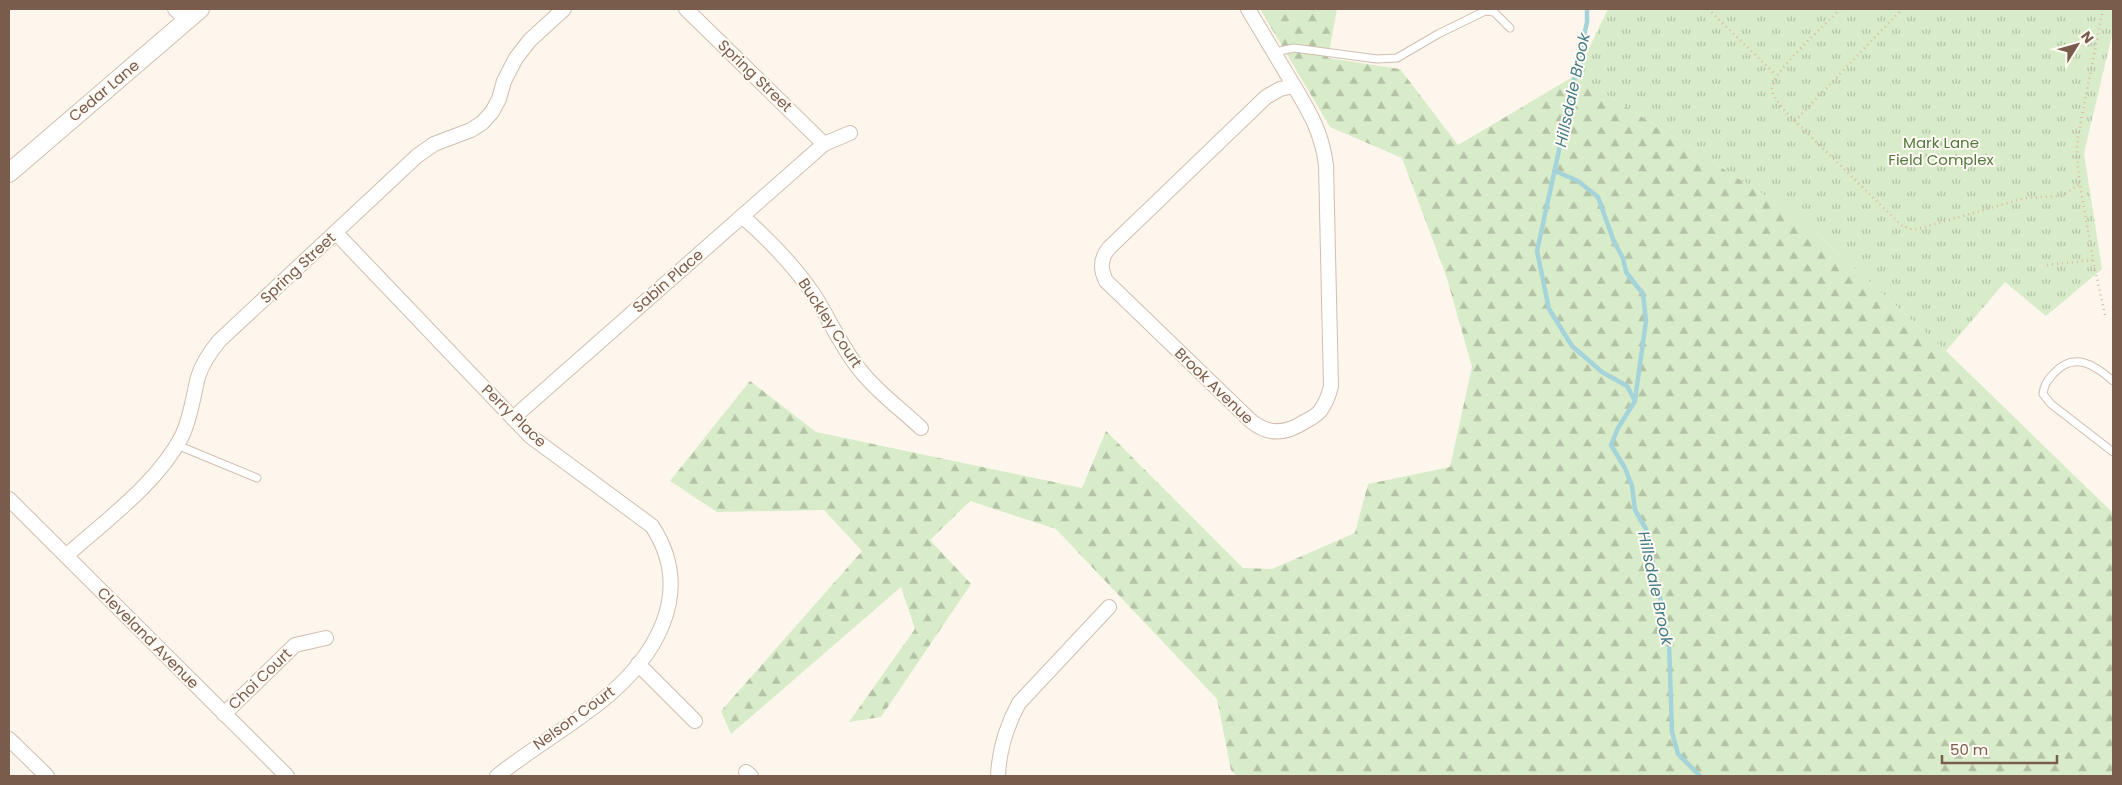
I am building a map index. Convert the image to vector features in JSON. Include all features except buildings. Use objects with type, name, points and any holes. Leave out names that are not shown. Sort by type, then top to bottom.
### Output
[{"type":"street","name":"Cedar Lane","points":[[9,173],[181,15],[200,9]]},
{"type":"street","name":"Spring Street","points":[[66,556],[157,474],[177,445],[192,410],[198,376],[207,357],[219,341],[417,156],[434,144],[471,130],[482,123],[492,112],[499,99],[504,81],[516,58],[530,40],[564,9]]},
{"type":"street","name":"Spring Street","points":[[686,9],[824,144]]},
{"type":"street","name":"Brook Avenue","points":[[1248,9],[1275,52],[1316,123],[1323,144],[1326,165],[1331,386],[1328,399],[1317,414],[1294,429],[1282,432],[1269,431],[1251,421],[1106,281],[1102,272],[1101,262],[1109,248],[1266,97],[1280,89],[1294,86]]},
{"type":"street","points":[[824,144],[850,133]]},
{"type":"street","name":"Sabin Place","points":[[513,418],[824,144]]},
{"type":"street","points":[[9,158],[28,155]]},
{"type":"street","name":"Buckley Court","points":[[742,216],[769,240],[793,267],[815,296],[846,352],[861,372],[921,428]]},
{"type":"street","name":"Perry Place","points":[[336,233],[530,436],[652,526],[661,540],[668,558],[672,578],[668,612],[660,629]]},
{"type":"street","name":"Cleveland Avenue","points":[[9,499],[288,776]]},
{"type":"street","points":[[998,776],[998,760],[1003,738],[1019,703],[1109,607]]},
{"type":"street","name":"Nelson Court","points":[[497,776],[523,755],[600,702],[638,664],[660,629]]},
{"type":"street","name":"Choi Court","points":[[224,714],[295,645],[326,638]]},
{"type":"street","points":[[638,664],[695,721]]},
{"type":"street","points":[[9,738],[47,776]]},
{"type":"lane","points":[[1275,52],[1294,48],[1377,59],[1396,58],[1438,34],[1485,11],[1494,12],[1510,28]]},
{"type":"lane","points":[[2113,381],[2092,366],[2080,362],[2070,362],[2060,367],[2043,386],[2043,394],[2050,404],[2113,452]]},
{"type":"lane","points":[[177,445],[256,478]]},
{"type":"path","points":[[1708,9],[1776,75]]},
{"type":"path","points":[[1840,9],[1776,75],[1772,87],[1774,94],[1795,120],[1902,226],[1914,230],[2025,198],[2061,196],[2080,184]]},
{"type":"path","points":[[1795,120],[1902,9]]},
{"type":"path","points":[[2103,9],[2078,136],[2076,156],[2093,260],[2105,315]]},
{"type":"path","points":[[2047,265],[2093,260]]},
{"type":"green space","points":[[1260,9],[1337,9],[1328,58],[1400,69],[1458,145],[1576,75],[1796,215],[1946,351],[2113,513],[2113,776],[1237,776],[1231,770],[1217,699],[1056,529],[970,501],[930,540],[971,584],[881,717],[849,722],[915,629],[901,587],[731,734],[721,711],[862,551],[824,510],[717,512],[670,481],[750,381],[816,432],[1082,488],[1106,431],[1243,568],[1272,569],[1355,533],[1368,484],[1450,467],[1472,367],[1446,275],[1402,158],[1330,127]]},
{"type":"green space","name":"Mark Lane Field Complex","points":[[1608,9],[2113,9],[2113,31],[2084,153],[2102,269],[2046,316],[2005,282],[1946,351],[1796,215],[1576,75]]},
{"type":"waterway","name":"Hillsdale Brook","points":[[1587,9],[1587,22],[1537,251],[1549,309],[1572,346],[1602,372],[1627,386],[1635,401],[1618,428],[1611,445],[1625,468],[1632,486],[1635,510],[1646,529],[1669,642],[1672,732],[1678,754],[1700,776]]},
{"type":"waterway","name":"Hillsdale Brook","points":[[1555,171],[1578,181],[1598,197],[1614,242],[1623,258],[1626,272],[1643,294],[1646,321],[1635,400]]}]
